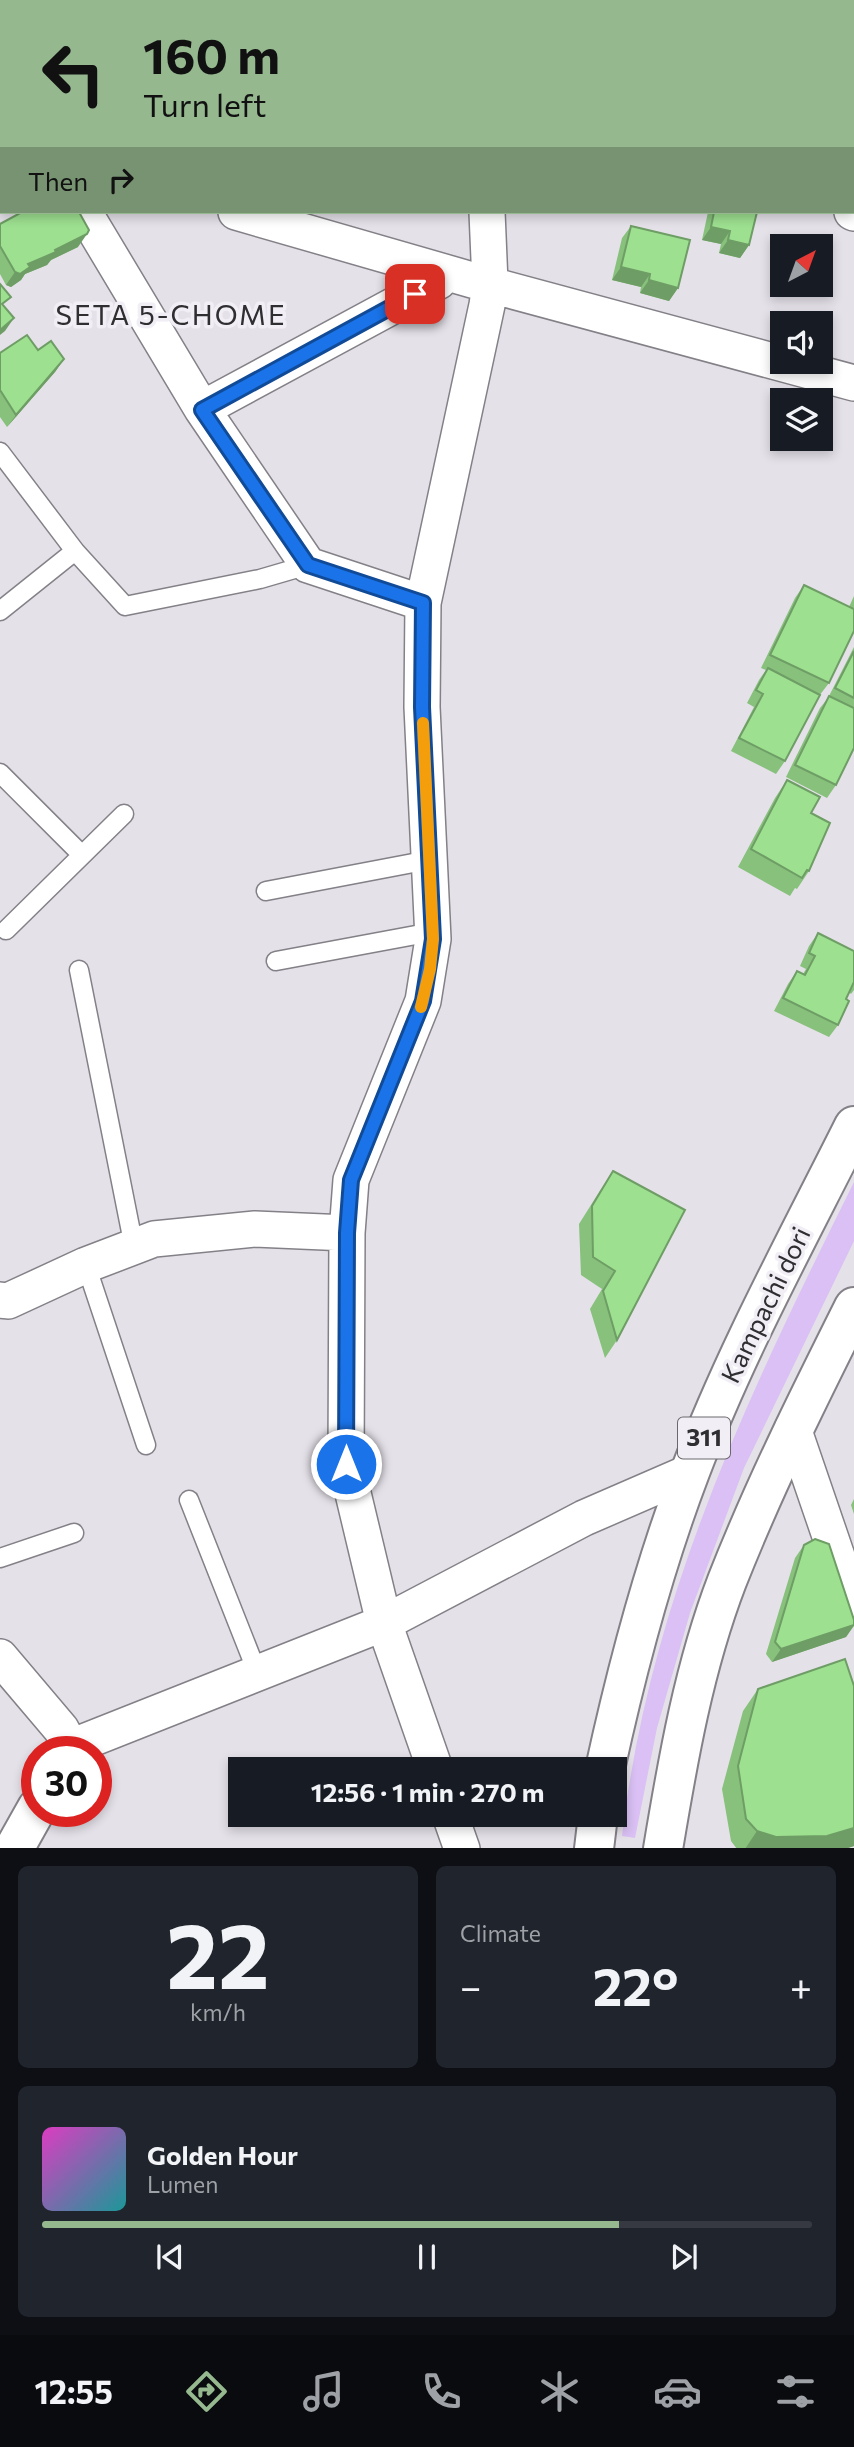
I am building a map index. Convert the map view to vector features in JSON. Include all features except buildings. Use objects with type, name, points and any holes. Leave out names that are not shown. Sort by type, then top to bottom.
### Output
[{"type":"main road","name":"Kampachi dori","points":[[609,1757],[626,1674],[645,1607],[690,1472],[729,1379],[854,1126]]},
{"type":"main road","points":[[663,1848],[693,1692],[719,1607],[793,1428],[854,1307]]},
{"type":"main road","points":[[15,1848],[26,1827]]},
{"type":"main road","points":[[593,1848],[596,1827]]},
{"type":"street","points":[[85,214],[202,410],[308,565],[423,603]]},
{"type":"street","points":[[244,214],[313,232],[442,272],[848,373]]},
{"type":"street","points":[[431,1757],[384,1623],[346,1464],[347,1233],[351,1180],[423,1001],[430,969],[432,932],[422,707],[423,603],[490,283],[487,214]]},
{"type":"street","points":[[202,410],[439,281],[442,272]]},
{"type":"street","points":[[0,1300],[8,1301],[86,1265],[154,1239],[255,1229],[347,1233]]},
{"type":"street","points":[[793,1428],[854,1606]]},
{"type":"street","points":[[101,1736],[384,1623],[584,1518],[690,1472]]},
{"type":"street","points":[[0,1657],[64,1736]]},
{"type":"street","points":[[454,1827],[462,1848]]},
{"type":"lane","points":[[0,452],[75,551],[125,606],[260,579],[308,565]]},
{"type":"lane","points":[[0,611],[75,551]]},
{"type":"lane","points":[[0,773],[82,855]]},
{"type":"lane","points":[[6,930],[124,814]]},
{"type":"lane","points":[[266,891],[429,860]]},
{"type":"lane","points":[[276,961],[432,932]]},
{"type":"lane","points":[[79,970],[134,1247]]},
{"type":"lane","points":[[86,1265],[146,1445]]},
{"type":"lane","points":[[189,1500],[257,1672]]},
{"type":"lane","points":[[0,1558],[74,1533]]},
{"type":"shaded area","points":[[854,1182],[854,1241],[744,1468],[690,1613],[657,1728],[635,1838],[622,1836],[623,1827],[627,1827],[627,1805],[636,1748],[655,1663],[680,1580],[742,1419]]},
{"type":"slow traffic","points":[[421,1007],[430,969],[433,939],[423,723]]},
{"type":"district","name":"SETA 5-CHOME","points":[[171,315]]},
{"type":"route","points":[[346,1464],[347,1233],[351,1180],[394,1080],[423,1001],[433,939],[422,707],[423,603],[308,565],[202,410],[415,294]]}]
